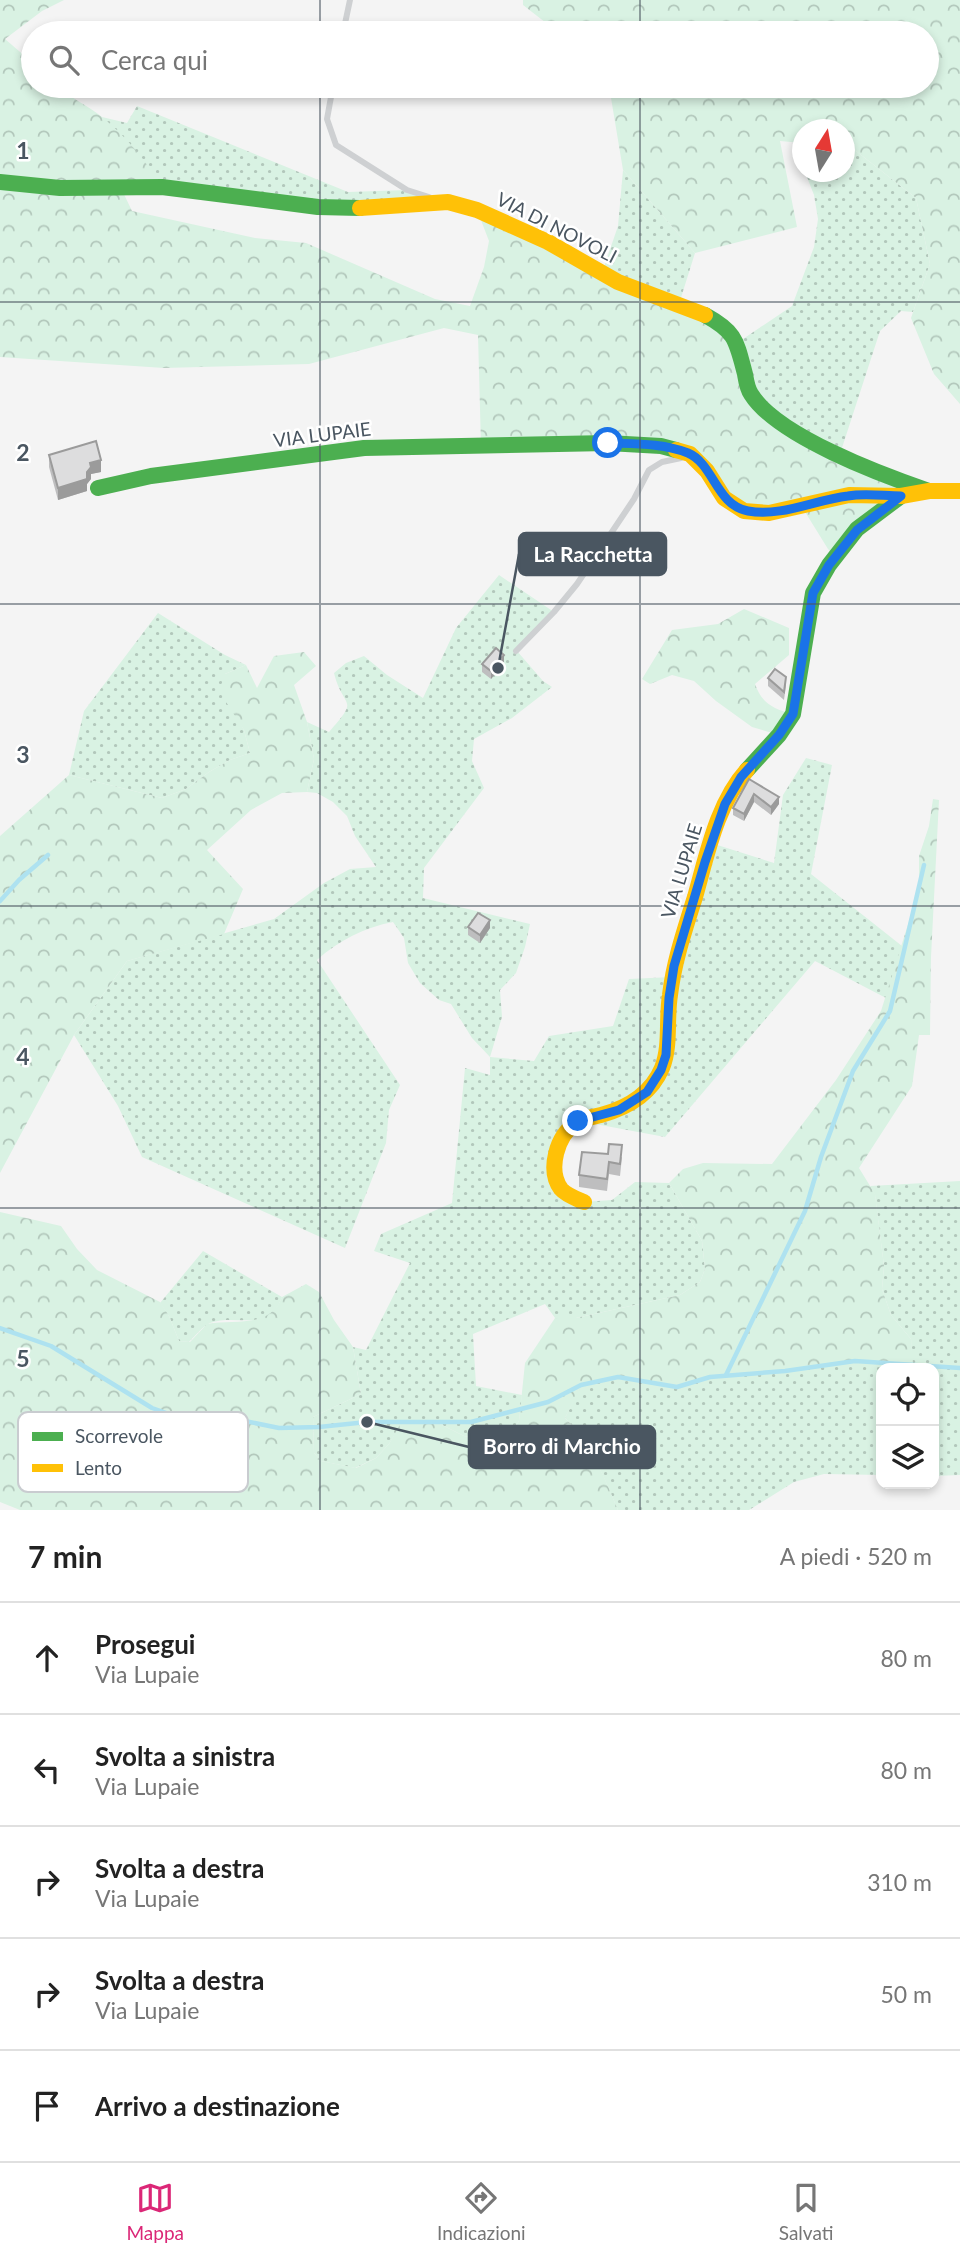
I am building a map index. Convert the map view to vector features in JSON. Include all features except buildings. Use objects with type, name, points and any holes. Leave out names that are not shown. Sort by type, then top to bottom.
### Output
[{"type":"street","name":"VIA DI NOVOLI","points":[[0,182],[60,188],[162,187],[318,207],[359,208],[447,202],[477,210],[548,242],[618,282],[648,295],[695,309],[724,326],[737,343],[749,392],[760,406],[804,439],[929,491]]},
{"type":"street","name":"VIA LUPAIE","points":[[98,488],[150,476],[364,448],[608,443],[661,446],[690,454],[707,471],[724,498],[744,511],[769,513],[849,495],[901,496],[929,491]]},
{"type":"street","points":[[929,491],[960,491]]},
{"type":"street","name":"VIA LUPAIE","points":[[584,1202],[562,1191],[556,1178],[558,1146],[566,1131],[578,1121],[619,1110],[647,1092],[661,1070],[666,1055],[669,998],[674,966],[705,862],[730,795],[741,777],[779,735],[793,714],[813,593],[829,565],[857,530],[901,496]]},
{"type":"lane","points":[[346,21],[350,0]]},
{"type":"lane","points":[[331,98],[327,119],[336,145],[407,190],[447,202]]},
{"type":"lane","points":[[516,651],[577,584],[634,499],[649,470],[662,462],[694,458]]},
{"type":"green space","points":[[0,0],[64,0],[29,21],[21,21],[21,27],[5,39],[21,53],[21,98],[74,98],[111,124],[162,187],[121,188],[132,211],[255,238],[306,243],[435,299],[470,306],[484,267],[489,241],[477,210],[725,326],[760,406],[900,481],[901,496],[835,557],[802,507],[744,511],[690,454],[481,446],[478,335],[444,328],[309,364],[164,368],[0,357]]},
{"type":"green space","points":[[523,0],[960,0],[960,404],[934,374],[911,318],[930,264],[916,198],[855,151],[855,119],[792,119],[792,142],[780,141],[797,227],[695,253],[623,170],[611,98],[939,98],[939,21],[544,21],[523,5]]},
{"type":"green space","points":[[137,106],[348,192],[407,190],[448,202],[359,208],[162,187],[102,117],[127,123]]},
{"type":"green space","points":[[856,151],[916,198],[930,264],[913,312],[901,311],[880,331],[840,454],[760,406],[737,343],[792,306],[814,247],[818,219],[809,182],[855,182]]},
{"type":"green space","points":[[623,170],[695,253],[679,304],[602,273],[618,226]]},
{"type":"green space","points":[[499,575],[554,612],[517,651],[543,681],[552,687],[512,718],[474,739],[472,761],[484,788],[424,868],[423,898],[530,924],[516,973],[500,990],[502,1017],[490,1057],[472,1038],[451,1004],[439,1000],[420,983],[408,963],[404,938],[393,922],[352,936],[317,960],[400,1085],[389,1110],[386,1143],[345,1248],[142,1157],[118,1106],[74,1035],[127,961],[274,919],[324,883],[350,869],[376,867],[355,836],[347,816],[333,802],[317,793],[307,792],[314,759],[307,722],[329,732],[347,707],[334,673],[346,663],[364,656],[387,675],[423,698],[456,628]]},
{"type":"green space","points":[[744,609],[789,628],[789,655],[755,684],[770,705],[793,714],[779,735],[752,727],[694,681],[672,675],[650,684],[642,679],[672,630],[718,624]]},
{"type":"green space","points":[[158,613],[246,665],[225,674],[235,713],[244,730],[250,753],[230,760],[186,789],[162,798],[69,775],[84,711]]},
{"type":"green space","points":[[304,652],[316,666],[294,685],[307,722],[314,759],[307,792],[282,793],[251,810],[207,850],[243,889],[224,934],[127,961],[74,1035],[0,1173],[0,836],[69,775],[162,798],[186,789],[230,760],[250,753],[244,730],[219,691],[225,674],[246,665],[257,688],[274,656]]},
{"type":"green space","points":[[806,758],[832,765],[811,874],[902,946],[886,998],[815,961],[665,1137],[579,1121],[566,1131],[556,1178],[584,1202],[612,1200],[635,1182],[669,1183],[702,1241],[705,1269],[700,1282],[680,1295],[576,1318],[555,1318],[545,1304],[473,1334],[476,1386],[522,1395],[519,1421],[509,1435],[486,1440],[464,1436],[436,1422],[403,1421],[389,1444],[376,1458],[355,1468],[321,1461],[314,1453],[313,1417],[361,1394],[353,1347],[366,1350],[410,1263],[374,1251],[381,1234],[452,1203],[465,1068],[490,1075],[490,1057],[534,1061],[549,1036],[613,1026],[629,979],[672,977],[711,843],[774,863],[783,795]]},
{"type":"green space","points":[[933,799],[939,800],[930,1035],[919,1035],[912,1086],[859,1168],[875,1194],[884,1266],[882,1289],[891,1315],[911,1339],[913,1363],[855,1361],[785,1371],[710,1377],[677,1387],[618,1377],[582,1385],[565,1418],[590,1449],[618,1510],[20,1510],[0,1502],[0,1212],[61,1226],[77,1249],[97,1270],[160,1302],[179,1341],[190,1342],[207,1324],[250,1321],[269,1314],[282,1297],[306,1284],[319,1292],[353,1347],[361,1394],[313,1417],[314,1453],[321,1461],[356,1468],[376,1458],[389,1444],[402,1421],[436,1422],[464,1436],[486,1440],[509,1435],[519,1421],[525,1363],[555,1318],[576,1318],[680,1295],[700,1282],[705,1269],[702,1241],[669,1183],[683,1169],[703,1163],[772,1164],[836,1080],[881,1011],[919,889],[919,856],[929,826]]},
{"type":"green space","points":[[960,1181],[960,1475],[939,1476],[939,1363],[912,1363],[911,1339],[891,1315],[882,1289],[884,1266],[875,1195],[870,1186]]},
{"type":"green space","points":[[203,1251],[282,1297],[276,1308],[261,1319],[210,1323],[189,1342],[179,1341],[169,1316],[160,1303]]},
{"type":"green space","points":[[855,1361],[893,1363],[876,1363],[876,1475],[824,1474],[794,1482],[749,1510],[618,1510],[590,1449],[565,1418],[581,1385],[618,1377],[677,1387],[710,1377],[785,1371]]},
{"type":"waterway","points":[[0,901],[48,855]]},
{"type":"waterway","points":[[726,1375],[805,1211],[821,1157],[853,1071],[890,1011],[924,865]]},
{"type":"waterway","points":[[0,1328],[51,1346],[152,1408],[163,1412]]},
{"type":"waterway","points":[[248,1422],[279,1428],[367,1422],[471,1422],[548,1402],[581,1385],[618,1377],[677,1387],[710,1377],[785,1371],[855,1361],[960,1368]]},
{"type":"traffic: fast","points":[[0,182],[60,188],[162,187],[318,207],[360,208]]},
{"type":"traffic: fast","points":[[705,315],[729,332],[739,353],[750,392],[764,410],[783,425],[832,452],[929,491]]},
{"type":"traffic: fast","points":[[98,488],[151,476],[364,448],[608,443],[661,446],[676,450]]},
{"type":"traffic: fast","points":[[747,770],[779,735],[793,714],[813,593],[829,565],[857,529],[901,496]]},
{"type":"traffic: slow","points":[[360,208],[448,202],[477,210],[548,242],[618,282],[705,315]]},
{"type":"traffic: slow","points":[[676,450],[690,454],[707,471],[724,498],[744,511],[769,513],[849,495],[901,496],[929,491],[960,491]]},
{"type":"traffic: slow","points":[[584,1202],[566,1193],[557,1181],[555,1163],[559,1144],[569,1129],[579,1121],[611,1112],[637,1099],[651,1085],[662,1068],[672,982],[680,945],[721,814],[728,798],[747,770]]},
{"type":"place","name":"La Racchetta","points":[[498,668]]},
{"type":"place","name":"Borro di Marchio","points":[[367,1422]]},
{"type":"route","points":[[578,1121],[619,1110],[647,1092],[661,1070],[666,1055],[669,998],[674,966],[705,862],[725,804],[741,777],[779,735],[793,714],[801,681],[813,593],[829,565],[857,530],[901,496],[849,495],[769,513],[744,511],[724,498],[707,471],[690,454],[661,446],[608,443]]}]
